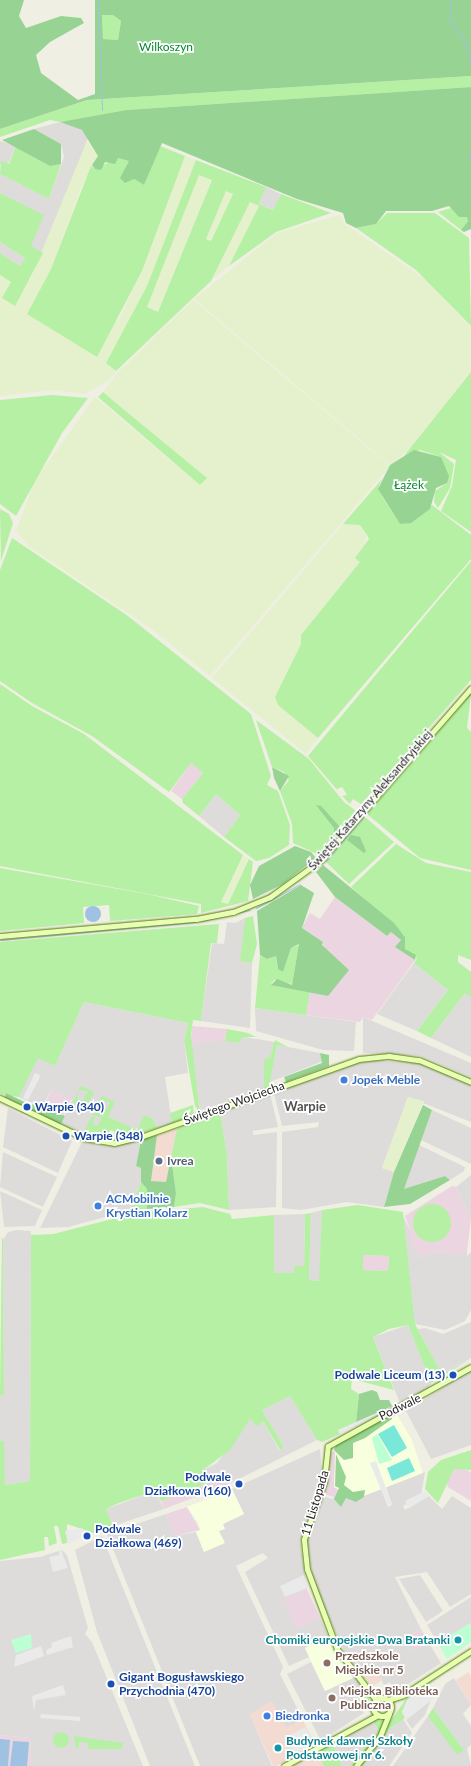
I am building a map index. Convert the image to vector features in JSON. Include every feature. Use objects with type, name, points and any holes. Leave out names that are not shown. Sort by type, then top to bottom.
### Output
[{"type":"street","name":"Świętej Katarzyny Aleksandryjskiej","points":[[0,936],[209,917],[246,908],[274,895],[304,875],[328,852],[471,688]]},
{"type":"street","name":"Świętego Wojciecha","points":[[0,1098],[84,1138],[114,1143],[143,1136],[359,1059],[411,1058],[471,1082]]},
{"type":"street","name":"Podwale","points":[[328,1446],[471,1367]]},
{"type":"street","name":"11 Listopada","points":[[328,1446],[324,1482],[304,1539],[307,1569],[337,1649],[369,1687],[376,1700]]},
{"type":"street","points":[[356,1766],[383,1731],[391,1705],[403,1695],[471,1651]]},
{"type":"street","name":"11 Listopada","points":[[369,1687],[385,1698]]},
{"type":"street","points":[[362,1721],[373,1709],[376,1700],[403,1695]]},
{"type":"street","points":[[385,1698],[391,1705]]},
{"type":"street","points":[[373,1709],[379,1715],[383,1731]]},
{"type":"street","points":[[284,1766],[362,1721],[379,1715],[388,1714]]},
{"type":"shaded area","points":[[60,122],[90,133],[43,253],[30,246],[43,215],[0,193],[0,174],[49,199],[64,157],[61,144],[34,129]]},
{"type":"shaded area","points":[[0,141],[16,146],[8,164],[0,165]]},
{"type":"shaded area","points":[[87,141],[98,156],[81,188],[51,269],[27,314],[118,321],[142,271],[185,156],[196,160],[147,286],[107,363],[116,371],[109,380],[85,394],[54,390],[0,396],[0,275],[11,282],[30,280]]},
{"type":"shaded area","points":[[199,175],[212,179],[158,312],[146,307]]},
{"type":"shaded area","points":[[266,187],[281,194],[274,210],[259,204]]},
{"type":"shaded area","points":[[226,191],[233,194],[211,241],[206,239]]},
{"type":"shaded area","points":[[250,202],[259,206],[243,240],[229,266],[211,280]]},
{"type":"shaded area","points":[[339,215],[345,224],[426,280],[471,328],[471,372],[409,450],[390,465],[194,299],[277,233]]},
{"type":"shaded area","points":[[0,242],[25,258],[20,266],[0,253]]},
{"type":"shaded area","points":[[193,300],[390,466],[210,676],[153,630],[28,546],[16,531],[35,480],[95,397],[200,485],[207,478],[103,392],[118,372]]},
{"type":"shaded area","points":[[343,524],[360,525],[367,535],[360,562],[303,632],[301,644],[275,697],[318,738],[306,754],[212,678]]},
{"type":"shaded area","points":[[191,763],[203,773],[182,799],[171,791]]},
{"type":"shaded area","points":[[216,794],[240,815],[224,837],[199,816]]},
{"type":"shaded area","points":[[243,855],[249,859],[228,904],[221,902]]},
{"type":"shaded area","points":[[335,897],[387,936],[391,932],[401,940],[396,947],[415,960],[372,1020],[363,1017],[360,1022],[306,1015],[310,992],[328,996],[323,942],[302,928],[310,913],[320,919]]},
{"type":"shaded area","points":[[93,906],[99,908],[101,914],[99,920],[93,922],[87,920],[85,914],[87,908]]},
{"type":"shaded area","points":[[245,918],[241,961],[252,963],[250,1028],[201,1021],[212,943],[224,944],[227,922],[235,923]]},
{"type":"shaded area","points":[[414,963],[448,990],[417,1031],[377,1014]]},
{"type":"shaded area","points":[[465,993],[471,998],[471,1057],[431,1038]]},
{"type":"shaded area","points":[[84,1002],[188,1023],[184,1041],[188,1073],[165,1077],[172,1123],[157,1128],[153,1119],[133,1130],[107,1117],[90,1137],[61,1124],[72,1100],[51,1090],[42,1107],[14,1095],[19,1096],[38,1057],[55,1066]]},
{"type":"shaded area","points":[[255,1008],[356,1022],[354,1051],[323,1050],[256,1031]]},
{"type":"shaded area","points":[[363,1017],[471,1063],[471,1077],[421,1056],[363,1053]]},
{"type":"shaded area","points":[[192,1026],[227,1029],[225,1041],[191,1044]]},
{"type":"shaded area","points":[[244,1037],[275,1042],[270,1057],[264,1059],[264,1089],[200,1110],[191,1044],[218,1039],[238,1043]]},
{"type":"shaded area","points":[[277,1045],[320,1053],[323,1061],[270,1082]]},
{"type":"shaded area","points":[[374,1060],[418,1063],[471,1085],[471,1122],[408,1097],[382,1168],[394,1172],[384,1207],[347,1202],[301,1210],[282,1208],[282,1132],[318,1127],[319,1122],[282,1126],[274,1093],[358,1062]]},
{"type":"shaded area","points":[[35,1073],[40,1075],[39,1079],[28,1100],[23,1098]]},
{"type":"shaded area","points":[[51,1090],[71,1099],[64,1115],[44,1106]]},
{"type":"shaded area","points":[[270,1094],[278,1127],[253,1131],[253,1135],[277,1132],[276,1207],[229,1210],[227,1155],[220,1111]]},
{"type":"shaded area","points":[[408,1097],[424,1101],[394,1172],[382,1168]]},
{"type":"shaded area","points":[[8,1108],[72,1141],[58,1173],[3,1147]]},
{"type":"shaded area","points":[[432,1110],[471,1128],[471,1164],[419,1139]]},
{"type":"shaded area","points":[[177,1129],[166,1182],[150,1182],[157,1135]]},
{"type":"shaded area","points":[[141,1140],[136,1166],[141,1168],[141,1182],[131,1210],[68,1227],[40,1228],[82,1142],[110,1146]]},
{"type":"shaded area","points":[[419,1145],[465,1167],[464,1171],[450,1180],[445,1176],[403,1190]]},
{"type":"shaded area","points":[[3,1152],[57,1177],[43,1207],[0,1187]]},
{"type":"shaded area","points":[[471,1175],[471,1219],[456,1187]]},
{"type":"shaded area","points":[[452,1186],[456,1187],[471,1219],[467,1251],[457,1255],[440,1251],[421,1257],[410,1242],[411,1232],[405,1216]]},
{"type":"shaded area","points":[[0,1191],[42,1210],[35,1226],[4,1227]]},
{"type":"shaded area","points":[[322,1210],[320,1281],[309,1280],[311,1213]]},
{"type":"shaded area","points":[[305,1214],[304,1267],[294,1273],[274,1273],[274,1215]]},
{"type":"shaded area","points":[[403,1216],[411,1232],[411,1242],[421,1257],[440,1251],[457,1255],[467,1251],[467,1256],[471,1252],[471,1310],[465,1321],[445,1330],[415,1324]]},
{"type":"shaded area","points":[[17,1230],[31,1231],[30,1481],[5,1485],[0,1441],[0,1395],[4,1395],[3,1240],[8,1232]]},
{"type":"shaded area","points":[[363,1255],[389,1256],[388,1271],[362,1270]]},
{"type":"shaded area","points":[[471,1322],[471,1358],[442,1374],[418,1329],[425,1328],[443,1334]]},
{"type":"shaded area","points":[[408,1325],[431,1383],[428,1389],[400,1403],[373,1337]]},
{"type":"shaded area","points":[[471,1370],[471,1445],[431,1459],[406,1411]]},
{"type":"shaded area","points":[[290,1396],[317,1440],[233,1482],[230,1474],[210,1482],[203,1470],[217,1463],[250,1419],[263,1421],[279,1450],[284,1447],[262,1410]]},
{"type":"shaded area","points":[[390,1407],[392,1411],[340,1434],[338,1430]]},
{"type":"shaded area","points":[[397,1415],[411,1438],[423,1473],[356,1499],[334,1487],[336,1444],[369,1432]]},
{"type":"shaded area","points":[[394,1425],[407,1448],[392,1457],[378,1434]]},
{"type":"shaded area","points":[[320,1449],[322,1475],[300,1542],[307,1589],[284,1600],[304,1625],[320,1618],[328,1636],[305,1648],[309,1657],[289,1666],[245,1572],[268,1558],[263,1553],[236,1566],[283,1667],[280,1674],[303,1720],[286,1728],[250,1714],[272,1766],[200,1766],[107,1534],[166,1514],[174,1536],[196,1532],[204,1552],[223,1524],[244,1514],[232,1489]]},
{"type":"shaded area","points":[[331,1452],[335,1452],[334,1487],[338,1489],[334,1497],[324,1494]]},
{"type":"shaded area","points":[[409,1458],[415,1471],[392,1481],[387,1468]]},
{"type":"shaded area","points":[[376,1461],[392,1505],[388,1507],[370,1463]]},
{"type":"shaded area","points":[[461,1468],[471,1472],[471,1501],[448,1487],[446,1481],[454,1469]]},
{"type":"shaded area","points":[[425,1472],[421,1496],[403,1506],[405,1510],[429,1496],[442,1509],[452,1496],[471,1508],[471,1594],[450,1607],[427,1572],[395,1577],[421,1629],[405,1637],[413,1651],[429,1643],[441,1663],[396,1692],[390,1682],[384,1685],[375,1668],[362,1675],[348,1659],[314,1585],[307,1540],[323,1496],[333,1499],[338,1489],[356,1498],[382,1489],[388,1507],[392,1504],[386,1487]]},
{"type":"shaded area","points":[[230,1474],[233,1482],[164,1509],[161,1501]]},
{"type":"shaded area","points":[[232,1489],[244,1514],[223,1524],[225,1529],[219,1531],[225,1543],[204,1552],[196,1532],[200,1530],[198,1523],[187,1507]]},
{"type":"shaded area","points":[[155,1491],[164,1509],[113,1526],[106,1509]]},
{"type":"shaded area","points":[[425,1491],[429,1496],[409,1508],[405,1501]]},
{"type":"shaded area","points":[[187,1507],[200,1530],[174,1536],[166,1514]]},
{"type":"shaded area","points":[[81,1528],[91,1533],[68,1544],[65,1531]]},
{"type":"shaded area","points":[[102,1536],[195,1766],[150,1766],[97,1632],[75,1550]]},
{"type":"shaded area","points":[[60,1547],[68,1568],[53,1572],[49,1557],[59,1555]]},
{"type":"shaded area","points":[[62,1550],[67,1555],[88,1628],[85,1634],[92,1642],[143,1766],[31,1766],[30,1738],[0,1735],[0,1561],[40,1557]]},
{"type":"shaded area","points":[[304,1575],[307,1588],[285,1597],[280,1586]]},
{"type":"shaded area","points":[[420,1575],[443,1611],[426,1622],[399,1579]]},
{"type":"shaded area","points":[[307,1589],[320,1618],[296,1629],[284,1599]]},
{"type":"shaded area","points":[[471,1597],[471,1623],[438,1643],[427,1625]]},
{"type":"shaded area","points":[[421,1629],[429,1643],[413,1651],[405,1637]]},
{"type":"shaded area","points":[[71,1636],[73,1647],[47,1655],[46,1650],[52,1647],[51,1643]]},
{"type":"shaded area","name":"Przedszkole Miejskie nr 5","points":[[328,1636],[337,1657],[355,1677],[325,1691],[305,1648]]},
{"type":"shaded area","points":[[41,1646],[44,1656],[14,1667],[16,1655]]},
{"type":"shaded area","points":[[311,1662],[325,1691],[355,1677],[365,1687],[354,1693],[364,1713],[321,1741],[287,1674]]},
{"type":"shaded area","points":[[375,1667],[382,1680],[373,1686],[362,1675]]},
{"type":"shaded area","points":[[469,1672],[471,1677],[471,1705],[456,1680]]},
{"type":"shaded area","points":[[454,1678],[471,1705],[463,1714],[471,1726],[471,1745],[467,1748],[471,1766],[393,1766],[428,1716],[464,1750],[433,1708],[445,1684]]},
{"type":"shaded area","points":[[63,1685],[66,1695],[36,1700],[34,1712],[32,1696]]},
{"type":"shaded area","points":[[427,1685],[434,1698],[406,1720],[402,1712],[407,1700]]},
{"type":"shaded area","points":[[431,1700],[425,1715],[412,1729],[406,1720]]},
{"type":"shaded area","points":[[272,1701],[286,1728],[303,1720],[315,1745],[276,1766],[273,1766],[250,1714]]},
{"type":"shaded area","points":[[41,1714],[80,1717],[80,1721],[40,1718]]},
{"type":"shaded area","points":[[403,1719],[412,1733],[389,1766],[362,1766],[390,1728]]},
{"type":"shaded area","points":[[372,1720],[379,1730],[350,1766],[342,1766],[333,1745]]},
{"type":"shaded area","points":[[305,1727],[314,1745],[295,1754],[287,1737]]},
{"type":"shaded area","points":[[0,1735],[30,1738],[31,1766],[0,1766]]},
{"type":"shaded area","points":[[0,1739],[10,1740],[8,1766],[0,1766]]},
{"type":"shaded area","points":[[13,1741],[29,1742],[27,1766],[10,1766]]},
{"type":"shaded area","points":[[314,1754],[318,1754],[329,1766],[292,1766]]},
{"type":"green space","name":"Wilkoszyn","points":[[0,0],[24,0],[19,16],[26,28],[61,16],[81,18],[84,23],[50,42],[36,55],[41,73],[78,100],[95,94],[95,0],[471,0],[471,76],[87,100],[0,129]],"holes":[[[102,15],[113,15],[121,21],[118,40],[103,39]]]},
{"type":"green space","points":[[102,15],[113,15],[121,21],[118,40],[103,39]]},
{"type":"green space","points":[[471,76],[471,87],[126,110],[60,122],[50,120],[0,137],[0,129],[87,100]]},
{"type":"green space","points":[[471,87],[471,229],[464,232],[461,230],[468,221],[467,217],[459,217],[449,206],[432,211],[386,211],[376,224],[356,228],[346,223],[343,213],[297,199],[162,143],[144,185],[134,179],[125,183],[120,178],[129,161],[118,158],[115,164],[105,162],[101,170],[95,169],[92,165],[98,156],[82,130],[60,122],[126,110]]},
{"type":"green space","points":[[34,129],[61,144],[61,164],[50,166],[2,140]]},
{"type":"green space","points":[[16,146],[50,166],[61,164],[49,199],[0,174],[1,161],[9,164]]},
{"type":"green space","points":[[160,146],[185,156],[142,271],[97,357],[27,314],[51,269],[91,166],[95,169],[118,158],[129,161],[128,168],[134,179],[144,185]]},
{"type":"green space","points":[[196,160],[266,187],[259,204],[273,210],[281,194],[331,213],[276,232],[229,266],[259,206],[250,202],[211,281],[116,371],[106,363],[147,286]],"holes":[[[199,175],[212,180],[158,312],[147,307]],[[226,191],[233,194],[211,241],[206,239]]]},
{"type":"green space","points":[[0,193],[44,215],[31,246],[43,253],[15,306],[2,298],[11,282],[0,275],[0,253],[20,266],[25,258],[0,242]]},
{"type":"green space","points":[[451,208],[467,217],[468,221],[461,230],[438,212]]},
{"type":"green space","points":[[387,213],[435,213],[469,238],[471,326],[416,270],[356,228],[376,224]]},
{"type":"green space","points":[[471,372],[471,532],[441,511],[452,486],[456,460],[439,452],[454,464],[450,488],[438,508],[434,502],[435,491],[447,483],[441,457],[420,450],[404,456]]},
{"type":"green space","points":[[103,392],[207,478],[200,485],[98,397]]},
{"type":"green space","points":[[52,395],[88,398],[62,433],[16,516],[0,504],[0,400]]},
{"type":"green space","name":"Łążek","points":[[414,450],[441,457],[449,476],[447,483],[436,488],[430,509],[411,523],[400,524],[378,489],[390,465]]},
{"type":"green space","points":[[383,478],[379,485],[382,496],[400,524],[411,522],[432,505],[471,535],[471,559],[318,738],[278,705],[275,697],[301,644],[301,635],[360,562],[355,558],[369,539],[360,525],[343,524]]},
{"type":"green space","points":[[0,509],[9,514],[13,523],[1,561]]},
{"type":"green space","points":[[12,538],[128,616],[251,714],[271,776],[267,785],[278,791],[290,825],[289,845],[269,858],[256,861],[224,837],[240,815],[216,794],[199,816],[183,803],[182,799],[203,773],[191,763],[169,792],[92,736],[32,703],[0,681],[0,570]]},
{"type":"green space","points":[[471,561],[471,680],[359,807],[361,804],[353,799],[350,804],[342,796],[347,795],[342,787],[337,789],[339,792],[308,756]]},
{"type":"green space","points":[[0,684],[32,706],[84,734],[243,855],[221,902],[228,904],[249,859],[253,862],[248,901],[201,913],[201,904],[0,866]]},
{"type":"green space","points":[[471,694],[467,728],[471,732],[471,870],[420,858],[367,814]]},
{"type":"green space","points":[[256,720],[309,759],[344,802],[356,811],[319,855],[293,843],[292,824],[280,791],[289,780],[284,772],[272,767]]},
{"type":"green space","points":[[272,767],[289,776],[280,791],[274,778]]},
{"type":"green space","points":[[316,805],[321,806],[341,828],[334,836],[334,828]]},
{"type":"green space","points":[[365,817],[394,842],[349,884],[326,862]]},
{"type":"green space","points":[[351,835],[360,837],[366,851],[364,853],[347,840]]},
{"type":"green space","points":[[396,844],[426,863],[471,872],[471,960],[458,955],[458,962],[471,972],[471,998],[465,993],[431,1038],[417,1031],[448,990],[414,963],[417,958],[405,949],[404,935],[351,887]]},
{"type":"green space","points":[[295,846],[311,852],[316,858],[283,884],[253,899],[250,885],[259,866]]},
{"type":"green space","points":[[323,865],[394,923],[405,937],[405,949],[416,955],[415,960],[395,947],[401,940],[391,932],[387,936],[335,897],[316,872]]},
{"type":"green space","points":[[0,868],[147,894],[199,906],[197,914],[110,921],[109,905],[83,907],[84,923],[0,931]]},
{"type":"green space","points":[[301,885],[314,893],[302,928],[323,942],[322,945],[349,970],[328,996],[271,985],[277,979],[292,985],[299,944],[291,948],[283,972],[278,969],[276,956],[267,959],[260,955],[257,911]]},
{"type":"green space","points":[[253,916],[257,944],[252,963],[240,961],[245,918]]},
{"type":"green space","points":[[219,924],[217,943],[211,943],[201,1021],[193,1020],[191,1035],[200,1113],[195,1106],[184,1041],[188,1023],[84,1002],[55,1066],[38,1058],[19,1097],[0,1094],[0,942]]},
{"type":"green space","points":[[299,945],[292,984],[274,980],[271,984],[310,992],[306,1015],[255,1008],[260,955],[267,959],[276,956],[277,966],[283,972],[291,948]]},
{"type":"green space","points":[[227,1029],[248,1033],[256,1037],[244,1037],[238,1043],[225,1041]]},
{"type":"green space","points":[[275,1040],[288,1047],[277,1045],[269,1088],[264,1089],[264,1059],[270,1057]]},
{"type":"green space","points":[[320,1053],[329,1055],[329,1066],[286,1082],[284,1077],[322,1063]]},
{"type":"green space","points":[[81,1086],[94,1092],[86,1108],[73,1102],[78,1091],[77,1098],[83,1101],[88,1091],[78,1090]]},
{"type":"green space","points":[[6,1093],[29,1104],[44,1106],[65,1116],[61,1124],[5,1097]]},
{"type":"green space","points":[[102,1096],[115,1102],[108,1117],[137,1130],[144,1115],[153,1119],[157,1128],[115,1140],[111,1140],[115,1132],[111,1130],[104,1139],[83,1134],[92,1116],[95,1118],[92,1124],[98,1126],[102,1117],[92,1115],[99,1101],[102,1103],[100,1109],[105,1111],[110,1102],[99,1100]]},
{"type":"green space","points":[[193,1105],[194,1115],[172,1123],[170,1113]]},
{"type":"green space","points":[[423,1105],[432,1110],[404,1189],[445,1176],[450,1180],[410,1204],[384,1207],[394,1172]]},
{"type":"green space","points":[[220,1111],[227,1155],[229,1210],[200,1203],[174,1207],[176,1193],[171,1157],[177,1129]]},
{"type":"green space","points":[[157,1135],[151,1181],[166,1182],[171,1157],[176,1193],[174,1207],[147,1209],[147,1189],[141,1182],[141,1168],[136,1166],[141,1140]]},
{"type":"green space","points":[[141,1182],[147,1189],[147,1209],[131,1210]]},
{"type":"green space","points":[[428,1204],[436,1204],[446,1209],[450,1216],[450,1230],[446,1237],[436,1242],[428,1242],[418,1237],[416,1234],[413,1227],[413,1219],[418,1209],[421,1207]]},
{"type":"green space","points":[[358,1205],[403,1212],[415,1324],[442,1374],[471,1359],[431,1383],[408,1325],[389,1329],[373,1337],[394,1390],[352,1379],[351,1389],[359,1394],[356,1423],[338,1430],[340,1434],[322,1442],[317,1440],[290,1396],[262,1410],[284,1447],[280,1450],[263,1421],[257,1426],[250,1419],[230,1450],[203,1470],[210,1482],[161,1501],[155,1491],[119,1503],[106,1509],[113,1526],[93,1533],[67,1524],[67,1543],[62,1544],[58,1526],[54,1526],[57,1543],[49,1546],[48,1537],[44,1537],[45,1550],[0,1560],[0,1441],[4,1441],[5,1485],[30,1481],[31,1235],[53,1234],[136,1213],[203,1207],[230,1214],[232,1219],[274,1215],[274,1273],[294,1273],[294,1266],[304,1266],[305,1214],[311,1213],[309,1280],[319,1281],[322,1210]],"holes":[[[363,1255],[389,1256],[388,1271],[363,1270]]]},
{"type":"green space","points":[[2,1236],[4,1395],[0,1395]]},
{"type":"green space","points":[[372,1390],[377,1392],[380,1400],[389,1400],[392,1406],[356,1423],[359,1394]]},
{"type":"green space","points":[[392,1416],[392,1419],[365,1438],[353,1443],[353,1458],[344,1460],[334,1450],[338,1440]]},
{"type":"green space","points":[[377,1434],[392,1460],[379,1464],[372,1438]]},
{"type":"green space","points":[[471,1450],[471,1470],[454,1469],[438,1503],[425,1489],[428,1472],[441,1460]]},
{"type":"green space","points":[[336,1454],[346,1477],[344,1485],[353,1492],[365,1490],[364,1497],[356,1502],[346,1498],[341,1507],[334,1499],[339,1488],[335,1486]]},
{"type":"green space","points":[[471,1623],[471,1642],[447,1659],[438,1643]]},
{"type":"green space","points":[[31,1634],[32,1648],[16,1653],[11,1640]]},
{"type":"green space","points":[[438,1678],[409,1698],[402,1712],[405,1718],[390,1728],[362,1766],[350,1766],[379,1730],[372,1720],[390,1722],[408,1696]]},
{"type":"green space","points":[[365,1687],[370,1697],[366,1711],[354,1693]]},
{"type":"green space","points":[[433,1708],[464,1750],[457,1755],[428,1716]]},
{"type":"green space","points":[[61,1732],[68,1737],[69,1740],[64,1747],[61,1748],[54,1743],[53,1740],[58,1733]]},
{"type":"green space","points":[[74,1736],[123,1743],[122,1749],[88,1749],[88,1743],[79,1742],[79,1748],[75,1747]]},
{"type":"green space","points":[[333,1745],[342,1766],[324,1766],[317,1753]]},
{"type":"waterway","points":[[98,0],[102,110]]},
{"type":"waterway","points":[[450,0],[450,20],[467,45],[471,65]]},
{"type":"waterway","points":[[468,160],[471,152]]},
{"type":"waterway","points":[[459,705],[471,693]]},
{"type":"waterway","points":[[367,812],[378,798]]},
{"type":"waterway","points":[[326,861],[363,817]]},
{"type":"waterway","points":[[256,908],[300,884]]},
{"type":"waterway","points":[[201,921],[250,910]]},
{"type":"waterway","points":[[0,940],[195,922]]},
{"type":"place","name":"Jopek Meble","points":[[344,1080]]},
{"type":"place","name":"Warpie (340)","points":[[27,1107]]},
{"type":"place","name":"Warpie (348)","points":[[66,1136]]},
{"type":"place","name":"Ivrea","points":[[159,1161]]},
{"type":"place","name":"ACMobilnie Krystian Kolarz","points":[[98,1206]]},
{"type":"place","name":"Podwale Liceum (13)","points":[[453,1375]]},
{"type":"place","name":"Podwale Działkowa (160)","points":[[239,1484]]},
{"type":"place","name":"Podwale Działkowa (469)","points":[[87,1536]]},
{"type":"place","name":"Chomiki europejskie Dwa Bratanki","points":[[458,1640]]},
{"type":"place","name":"Przedszkole Miejskie nr 5","points":[[327,1663]]},
{"type":"place","name":"Gigant Bogusławskiego Przychodnia (470)","points":[[111,1684]]},
{"type":"place","name":"Miejska Biblioteka Publiczna","points":[[332,1698]]},
{"type":"place","name":"Biedronka","points":[[267,1716]]},
{"type":"place","name":"Budynek dawnej Szkoły Podstawowej nr 6.","points":[[278,1748]]},
{"type":"district","name":"Warpie","points":[[305,1106]]}]
